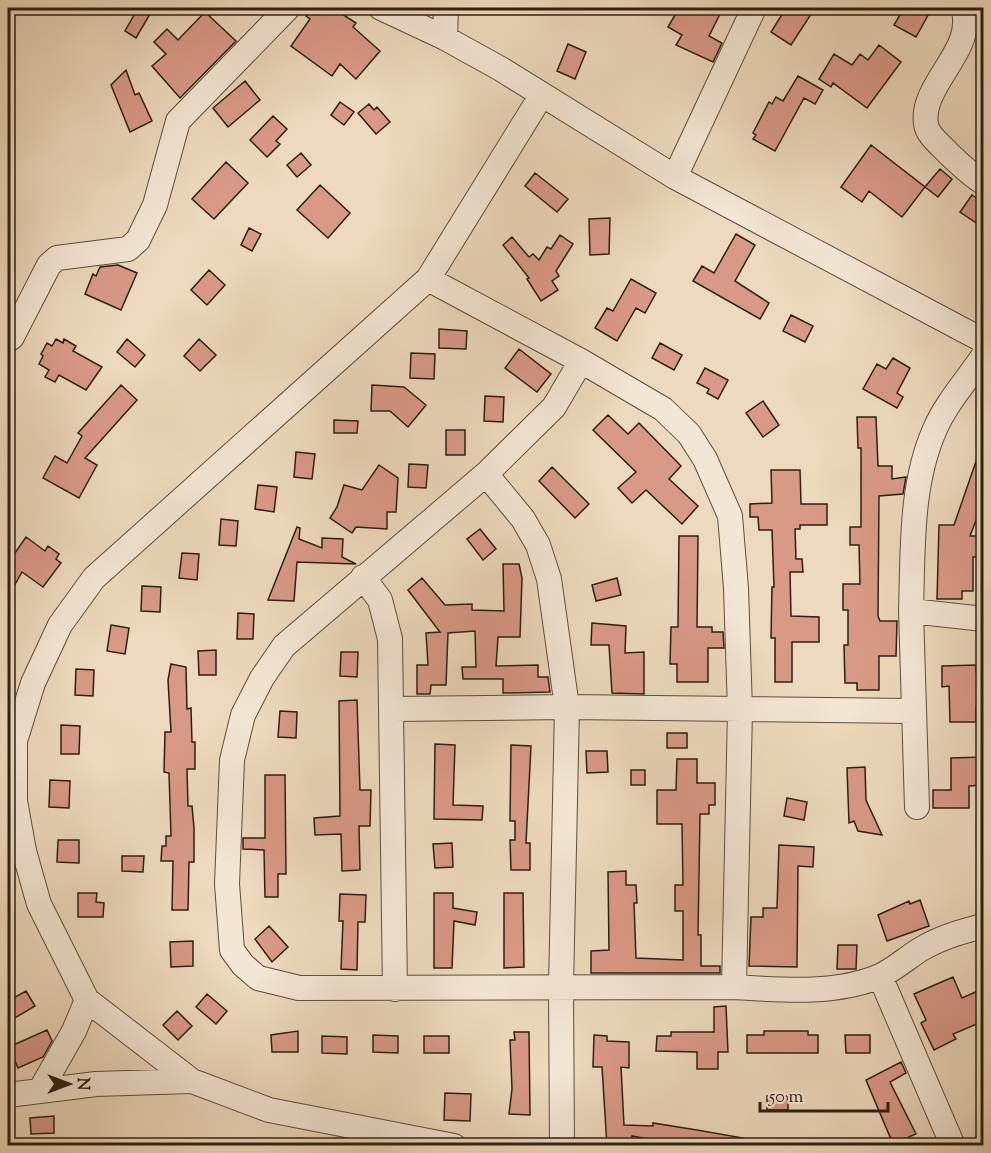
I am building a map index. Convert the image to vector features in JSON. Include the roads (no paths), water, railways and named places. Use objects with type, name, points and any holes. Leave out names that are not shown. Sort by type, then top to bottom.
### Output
[{"type":"street","points":[[8,340],[12,337],[49,265],[57,258],[118,252],[128,249],[138,240],[154,205],[178,121],[288,8]]},
{"type":"street","points":[[381,8],[445,38],[501,69],[541,96],[675,177],[984,341]]},
{"type":"street","points":[[445,38],[446,8]]},
{"type":"street","points":[[675,177],[754,8]]},
{"type":"street","points":[[963,8],[966,17],[962,40],[929,102],[926,124],[935,140],[972,176],[984,183]]},
{"type":"street","points":[[454,1146],[269,1110],[192,1081],[87,1000],[39,904],[24,851],[15,801],[15,741],[33,683],[60,625],[94,578],[428,279],[541,96]]},
{"type":"street","points":[[428,279],[581,361],[663,409],[689,434],[705,459],[730,516],[741,710],[734,987]]},
{"type":"street","points":[[917,807],[912,711],[911,611],[915,513],[922,474],[935,428],[984,355]]},
{"type":"street","points":[[581,361],[554,407],[486,474],[284,646],[262,678],[243,715],[232,760],[226,884],[232,950],[243,965],[258,978],[299,988],[734,987],[797,991],[840,986],[880,976],[924,948],[958,932],[984,926]]},
{"type":"street","points":[[486,474],[523,519],[538,545],[549,579],[567,708],[561,988],[562,1146]]},
{"type":"street","points":[[363,577],[380,600],[387,620],[393,709],[395,989]]},
{"type":"street","points":[[911,611],[984,618]]},
{"type":"street","points":[[393,709],[912,711]]},
{"type":"street","points":[[880,976],[953,1146]]},
{"type":"street","points":[[41,1089],[74,1031],[87,1000]]},
{"type":"street","points":[[8,1095],[41,1089],[192,1081]]}]
